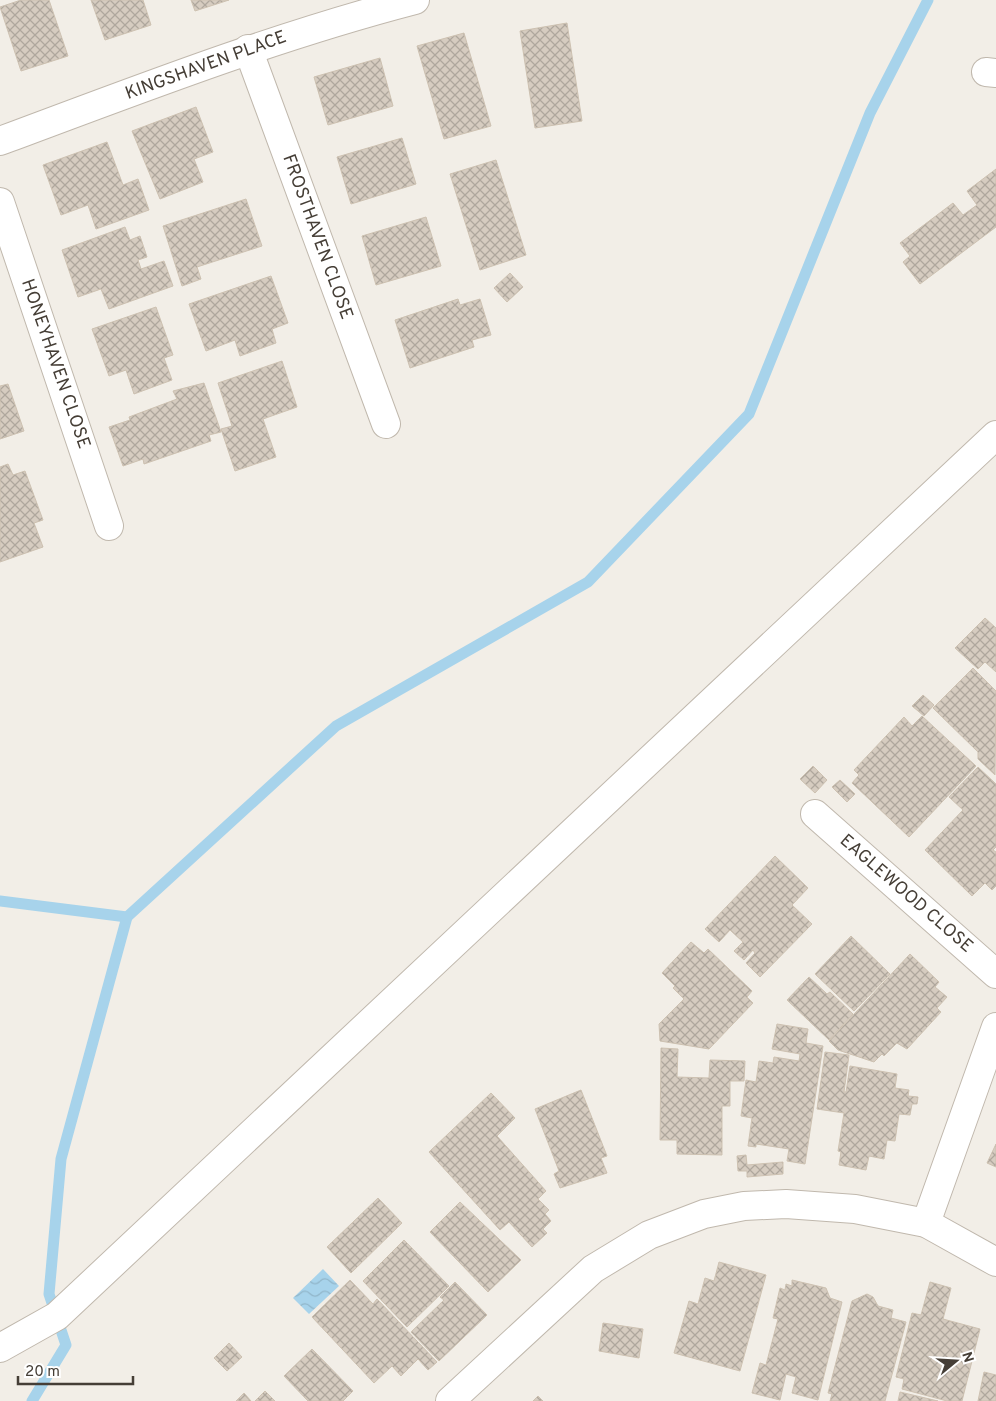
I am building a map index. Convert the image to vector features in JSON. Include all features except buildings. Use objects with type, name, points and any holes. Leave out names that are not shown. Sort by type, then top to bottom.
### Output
[{"type":"street","name":"KINGSHAVEN PLACE","points":[[0,141],[248,49],[345,18],[415,0]]},
{"type":"street","name":"FROSTHAVEN CLOSE","points":[[248,49],[386,424]]},
{"type":"street","name":"HONEYHAVEN CLOSE","points":[[0,202],[109,526]]},
{"type":"street","points":[[0,1348],[57,1316],[996,435]]},
{"type":"street","name":"EAGLEWOOD CLOSE","points":[[815,814],[996,974]]},
{"type":"street","points":[[926,1224],[996,1027]]},
{"type":"street","points":[[450,1401],[593,1269],[649,1235],[704,1214],[744,1206],[786,1204],[855,1209],[926,1224],[996,1262]]},
{"type":"water","points":[[323,1269],[339,1286],[309,1314],[293,1298]]},
{"type":"waterway","points":[[0,901],[127,917],[336,726],[588,582],[749,414],[870,113],[928,0]]},
{"type":"waterway","points":[[32,1401],[66,1345],[49,1294],[61,1159],[127,917]]}]
